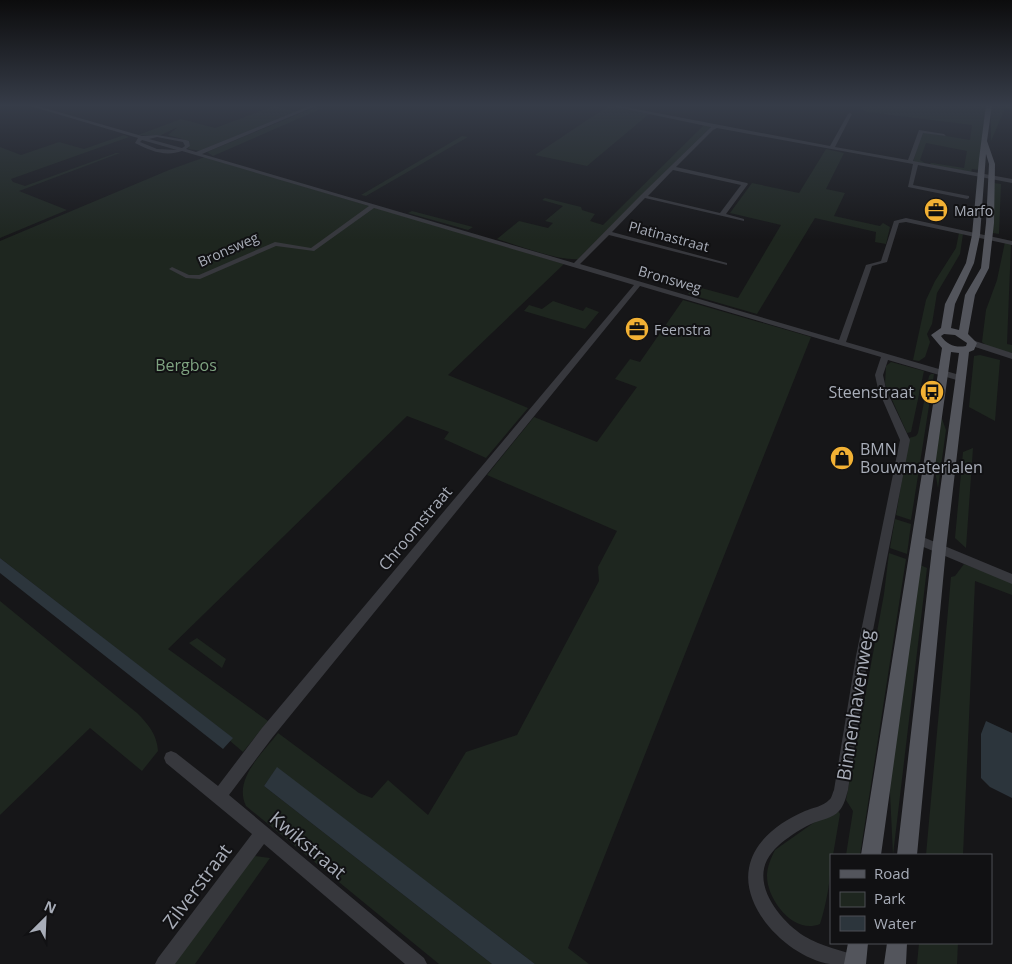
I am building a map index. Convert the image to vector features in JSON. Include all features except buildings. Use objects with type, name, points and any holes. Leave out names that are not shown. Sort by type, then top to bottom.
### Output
[{"type":"main road","points":[[946,330],[950,304],[970,263],[976,235],[984,150]]},
{"type":"main road","points":[[907,854],[939,549],[960,378],[968,347],[963,335],[970,295],[985,268],[990,223],[992,177],[991,156],[988,150]]},
{"type":"main road","points":[[963,335],[946,330],[936,335],[938,340],[947,346],[968,347]]},
{"type":"main road","points":[[871,854],[947,346]]},
{"type":"main road","name":"Binnenhavenweg","points":[[856,964],[858,944]]},
{"type":"main road","points":[[895,964],[897,944]]},
{"type":"street","name":"Bronsweg","points":[[183,150],[960,378]]},
{"type":"street","points":[[197,154],[207,150]]},
{"type":"street","name":"Platinastraat","points":[[576,265],[690,150]]},
{"type":"street","points":[[843,150],[1012,181]]},
{"type":"street","points":[[916,150],[910,186],[967,197]]},
{"type":"street","points":[[672,168],[745,184],[722,215]]},
{"type":"street","name":"Platinastraat","points":[[643,196],[742,220]]},
{"type":"street","name":"Bronsweg","points":[[172,269],[188,277],[200,277],[275,244],[312,250],[373,206]]},
{"type":"street","points":[[841,344],[869,265],[884,262],[896,222],[906,220],[1012,243]]},
{"type":"street","name":"Platinastraat","points":[[607,233],[725,264]]},
{"type":"street","name":"Chroomstraat","points":[[219,796],[267,732],[638,284]]},
{"type":"street","points":[[968,347],[988,349],[1012,356]]},
{"type":"street","name":"Binnenhavenweg","points":[[856,964],[823,953],[793,938],[769,914],[757,894],[756,866],[770,843],[802,820],[833,807],[841,790],[862,656],[905,440],[882,389],[880,375],[885,357]]},
{"type":"street","points":[[918,540],[1012,579]]},
{"type":"street","name":"Kwikstraat","points":[[171,758],[219,796],[418,964]]},
{"type":"street","name":"Zilverstraat","points":[[164,964],[262,833]]},
{"type":"green space","points":[[0,150],[8,150],[21,155],[36,150],[93,150],[11,179],[13,182],[25,186],[120,153],[19,191],[67,210],[0,238]]},
{"type":"green space","points":[[212,150],[227,150],[213,156],[207,152]]},
{"type":"green space","points":[[438,150],[446,150],[366,196],[361,195]]},
{"type":"green space","points":[[542,150],[606,150],[587,166],[535,155]]},
{"type":"green space","points":[[679,150],[688,150],[578,259],[560,258],[497,239],[519,221],[548,228],[553,223],[545,221],[563,206],[542,200],[545,198],[581,207],[582,210],[595,214],[590,221],[603,225]]},
{"type":"green space","points":[[825,150],[844,153],[826,189],[845,193],[834,216],[880,226],[883,223],[890,227],[886,244],[875,242],[876,232],[815,218],[757,314],[688,294],[694,286],[738,298],[781,225],[730,213],[752,183],[799,193]]},
{"type":"green space","points":[[917,150],[924,150],[920,160],[925,163],[913,162]]},
{"type":"green space","points":[[962,150],[981,150],[980,170],[972,169],[971,172],[932,165],[930,163],[964,168],[967,151]]},
{"type":"green space","name":"Bergbos","points":[[205,157],[564,264],[448,375],[528,408],[486,458],[444,439],[449,432],[407,416],[168,649],[268,721],[243,752],[229,740],[232,738],[0,558],[0,241],[169,170]]},
{"type":"green space","points":[[994,183],[1001,184],[999,234],[993,233]]},
{"type":"green space","points":[[412,211],[473,227],[468,230],[408,213]]},
{"type":"green space","points":[[959,233],[963,234],[960,254],[937,293],[932,324],[927,334],[930,342],[925,357],[919,361],[913,360],[926,300],[935,281],[956,248]]},
{"type":"green space","points":[[1005,242],[1011,244],[1007,344],[1012,345],[1012,353],[988,347],[982,342],[986,310],[997,280]]},
{"type":"green space","points":[[683,300],[811,337],[568,948],[589,964],[535,964],[277,768],[264,786],[492,964],[439,964],[246,806],[243,786],[246,776],[278,733],[359,793],[372,798],[388,780],[428,815],[466,752],[517,735],[599,581],[598,567],[617,531],[487,475],[534,417],[597,442],[637,387],[615,379],[630,359],[640,362]]},
{"type":"green space","points":[[553,301],[583,311],[586,307],[599,312],[585,329],[524,311],[529,305],[542,309]]},
{"type":"green space","points":[[980,355],[1000,360],[995,421],[969,407],[974,356]]},
{"type":"green space","points":[[891,362],[924,371],[911,432],[907,433],[885,384],[886,366]]},
{"type":"green space","points":[[934,374],[911,520],[896,515],[909,438],[916,436],[918,433],[929,376]]},
{"type":"green space","points":[[941,416],[946,430],[938,488],[933,460]]},
{"type":"green space","points":[[973,448],[966,548],[955,538],[963,452]]},
{"type":"green space","points":[[895,519],[911,524],[907,554],[890,548]]},
{"type":"green space","points":[[889,553],[906,559],[860,854],[846,854],[853,811],[846,800],[884,594]]},
{"type":"green space","points":[[918,564],[927,568],[893,854],[889,772]]},
{"type":"green space","points":[[964,564],[1012,582],[1012,595],[975,581],[963,854],[926,854],[951,577],[955,576]]},
{"type":"green space","points":[[0,601],[145,721],[154,734],[158,751],[142,771],[90,728],[0,815]]},
{"type":"green space","points":[[197,638],[226,659],[222,668],[189,643]]},
{"type":"green space","points":[[836,807],[840,814],[833,854],[830,854],[827,899],[820,924],[801,925],[792,920],[777,905],[768,885],[767,876],[768,866],[775,850]]},
{"type":"green space","points":[[255,856],[270,858],[195,964],[170,964],[246,862]]},
{"type":"green space","points":[[919,944],[958,944],[957,964],[917,964]]},
{"type":"water","points":[[0,558],[233,738],[223,749],[0,573]]},
{"type":"water","points":[[986,721],[1012,733],[1012,798],[990,787],[981,778],[981,734]]},
{"type":"water","points":[[277,767],[535,964],[492,964],[264,786]]},
{"type":"place","name":"Marfo","points":[[936,210]]},
{"type":"place","name":"Feenstra","points":[[637,329]]},
{"type":"place","name":"Steenstraat","points":[[932,392]]},
{"type":"place","name":"BMN Bouwmaterialen","points":[[842,458]]}]
